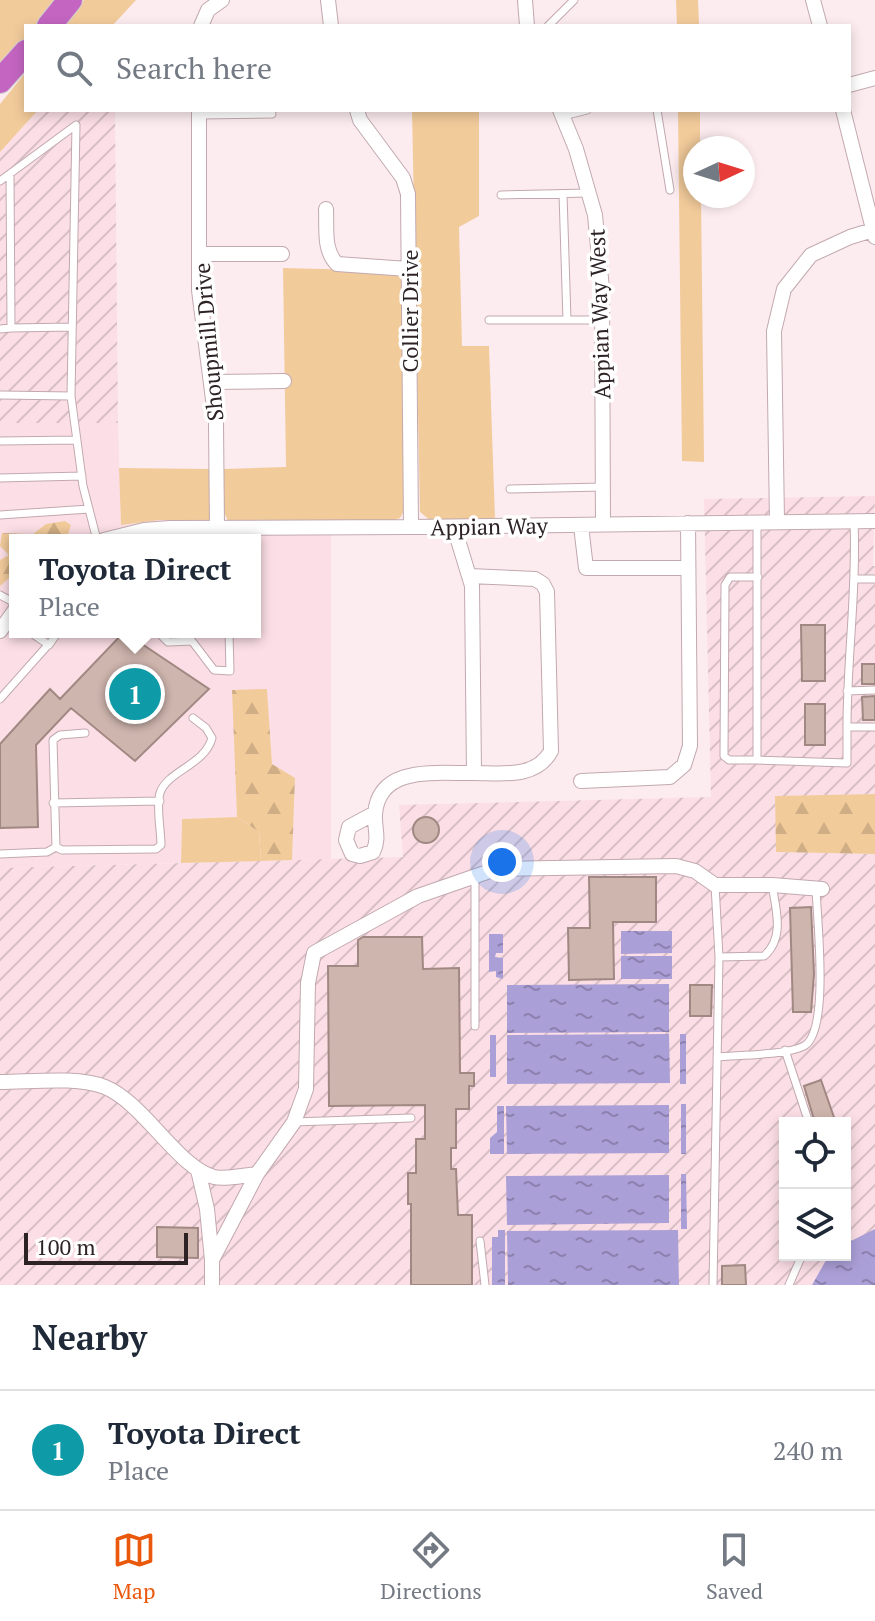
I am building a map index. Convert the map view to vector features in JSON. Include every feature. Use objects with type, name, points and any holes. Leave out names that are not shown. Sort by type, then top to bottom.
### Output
[{"type":"highway","points":[[51,24],[70,0]]},
{"type":"highway","points":[[0,81],[24,54]]},
{"type":"street","points":[[202,24],[208,10],[222,0]]},
{"type":"street","points":[[328,0],[331,24]]},
{"type":"street","points":[[525,0],[527,24]]},
{"type":"street","points":[[813,0],[819,24]]},
{"type":"street","points":[[851,84],[875,78]]},
{"type":"street","name":"Collier Drive","points":[[358,112],[360,120],[403,178],[408,194],[411,527]]},
{"type":"street","points":[[777,521],[774,331],[784,289],[811,255],[850,237],[874,234],[844,112]]},
{"type":"street","name":"Shoupmill Drive","points":[[199,113],[202,321],[212,382],[224,531]]},
{"type":"street","name":"Appian Way West","points":[[562,113],[595,215],[602,320],[603,525]]},
{"type":"street","points":[[326,209],[327,247],[330,257],[337,264],[408,269]]},
{"type":"street","points":[[199,254],[282,254]]},
{"type":"street","points":[[212,382],[284,381]]},
{"type":"street","name":"Appian Way","points":[[128,534],[144,530],[875,521]]},
{"type":"street","points":[[581,781],[670,777],[684,765],[690,746],[688,523]]},
{"type":"street","points":[[581,526],[586,568],[687,568]]},
{"type":"street","points":[[454,527],[472,586],[474,773]]},
{"type":"street","points":[[375,813],[385,788],[401,777],[520,772],[538,768],[551,751],[547,592],[543,584],[535,579],[469,576]]},
{"type":"street","points":[[212,1260],[257,1174],[294,1122],[306,1089],[308,983],[314,953],[418,896],[496,869],[676,866],[695,871],[715,885],[819,889]]},
{"type":"street","points":[[0,1082],[80,1082],[102,1086],[122,1095],[198,1170],[216,1177],[257,1174]]},
{"type":"street","points":[[198,1170],[207,1209],[212,1285]]},
{"type":"lane","points":[[550,24],[574,0]]},
{"type":"lane","points":[[657,112],[670,190]]},
{"type":"lane","points":[[199,113],[272,114]]},
{"type":"lane","points":[[0,181],[76,125],[71,396],[82,476],[95,534]]},
{"type":"lane","points":[[10,174],[11,328]]},
{"type":"lane","points":[[501,195],[589,193]]},
{"type":"lane","points":[[563,194],[567,320]]},
{"type":"lane","points":[[489,320],[602,320]]},
{"type":"lane","points":[[0,329],[72,327]]},
{"type":"lane","points":[[0,395],[71,396]]},
{"type":"lane","points":[[0,441],[77,440]]},
{"type":"lane","points":[[0,478],[82,476]]},
{"type":"lane","points":[[510,489],[603,487]]},
{"type":"lane","points":[[0,515],[89,509]]},
{"type":"lane","points":[[757,521],[757,760]]},
{"type":"lane","points":[[758,577],[730,577],[725,585],[724,756],[729,760],[847,763],[847,691],[856,579],[854,521]]},
{"type":"lane","points":[[856,579],[875,579]]},
{"type":"lane","points":[[38,638],[48,645]]},
{"type":"lane","points":[[0,699],[53,638]]},
{"type":"lane","points":[[164,638],[168,642],[192,641],[214,670],[230,671],[229,638]]},
{"type":"lane","points":[[847,691],[875,690]]},
{"type":"lane","points":[[56,847],[62,850],[156,849],[161,845],[160,794],[165,785],[209,750],[212,738],[206,728],[193,718]]},
{"type":"lane","points":[[847,727],[875,727]]},
{"type":"lane","points":[[56,847],[53,740],[60,735],[85,733]]},
{"type":"lane","points":[[53,803],[160,801]]},
{"type":"lane","points":[[0,854],[47,852],[56,847]]},
{"type":"lane","points":[[475,876],[475,1026]]},
{"type":"lane","points":[[713,1285],[719,957],[715,885]]},
{"type":"lane","points":[[719,957],[764,956],[772,948],[777,936],[772,885]]},
{"type":"lane","points":[[717,1057],[804,1046],[815,1035],[820,1009],[819,889]]},
{"type":"lane","points":[[785,1050],[807,1117]]},
{"type":"lane","points":[[294,1122],[411,1118]]},
{"type":"lane","points":[[480,1241],[485,1285]]},
{"type":"lane","points":[[789,1285],[799,1261]]},
{"type":"shaded area","points":[[36,112],[115,112],[118,423],[0,423],[0,152]]},
{"type":"shaded area","points":[[0,423],[118,423],[121,525],[160,520],[331,521],[331,859],[292,860],[295,779],[272,764],[267,690],[233,690],[237,817],[182,819],[181,863],[0,868]]},
{"type":"shaded area","points":[[875,496],[875,794],[775,797],[777,852],[875,854],[875,1285],[0,1285],[0,868],[403,857],[399,805],[711,797],[704,499]]},
{"type":"green space","points":[[0,0],[58,0],[39,24],[24,24],[24,41],[0,69]]},
{"type":"green space","points":[[84,0],[136,0],[114,24],[65,24]]},
{"type":"green space","points":[[676,0],[698,0],[699,24],[677,24]]},
{"type":"green space","points":[[24,74],[24,112],[36,112],[0,152],[0,104]]},
{"type":"green space","points":[[412,112],[479,112],[479,216],[459,227],[462,346],[489,346],[495,519],[431,521],[420,512]]},
{"type":"green space","points":[[678,112],[700,112],[700,136],[683,136],[683,208],[701,208],[704,462],[682,461]]},
{"type":"green space","points":[[283,268],[404,271],[404,511],[400,518],[392,521],[228,521],[223,510],[223,469],[286,467]]},
{"type":"green space","points":[[119,468],[211,469],[212,513],[209,521],[160,520],[121,525]]},
{"type":"green space","points":[[65,521],[71,525],[68,534],[33,534],[46,524]]},
{"type":"green space","points":[[2,533],[33,534],[9,534],[9,555],[0,546]]},
{"type":"green space","points":[[9,555],[9,578],[0,586],[0,560]]},
{"type":"green space","points":[[267,689],[272,764],[295,778],[292,860],[261,861],[259,832],[237,817],[232,690]]},
{"type":"green space","points":[[875,794],[875,854],[776,852],[775,796]]},
{"type":"green space","points":[[237,817],[259,832],[261,861],[181,863],[182,819]]},
{"type":"water","points":[[621,931],[672,931],[672,953],[621,954]]},
{"type":"water","points":[[489,934],[503,934],[503,953],[496,953],[495,957],[503,958],[503,979],[496,977],[496,971],[489,972]]},
{"type":"water","points":[[621,956],[672,956],[672,979],[621,979]]},
{"type":"water","points":[[669,984],[669,1032],[507,1033],[507,985]]},
{"type":"water","points":[[669,1034],[670,1083],[507,1084],[507,1035]]},
{"type":"water","points":[[680,1034],[686,1034],[686,1084],[680,1084]]},
{"type":"water","points":[[490,1035],[496,1035],[496,1077],[490,1077]]},
{"type":"water","points":[[681,1104],[686,1104],[686,1154],[681,1154]]},
{"type":"water","points":[[669,1105],[669,1153],[507,1154],[506,1106]]},
{"type":"water","points":[[497,1106],[504,1106],[504,1154],[490,1154],[490,1138],[497,1132]]},
{"type":"water","points":[[681,1174],[686,1174],[687,1229],[681,1229]]},
{"type":"water","points":[[669,1175],[669,1223],[507,1225],[506,1176]]},
{"type":"water","points":[[875,1229],[875,1285],[812,1285],[826,1261],[851,1261],[851,1241]]},
{"type":"water","points":[[498,1230],[505,1230],[505,1285],[492,1285],[492,1237],[498,1237]]},
{"type":"water","points":[[678,1230],[679,1285],[508,1285],[507,1231]]},
{"type":"building","points":[[801,625],[825,625],[825,681],[802,681]]},
{"type":"building","points":[[118,638],[133,638],[209,689],[135,761],[71,708],[36,745],[38,827],[0,828],[0,744],[50,689],[60,699]]},
{"type":"building","points":[[862,664],[875,664],[875,684],[862,684]]},
{"type":"building","points":[[875,696],[875,720],[863,720],[862,697]]},
{"type":"building","points":[[805,704],[825,704],[825,745],[805,745]]},
{"type":"building","points":[[426,817],[435,821],[439,830],[435,839],[426,843],[417,839],[413,830],[417,821]]},
{"type":"building","points":[[589,877],[656,877],[656,922],[613,922],[614,979],[569,980],[568,928],[590,928]]},
{"type":"building","points":[[811,907],[814,974],[811,1012],[793,1012],[790,908]]},
{"type":"building","points":[[363,937],[422,937],[423,969],[459,968],[460,1073],[474,1073],[474,1086],[469,1086],[469,1109],[456,1109],[456,1148],[451,1148],[451,1169],[456,1169],[458,1215],[472,1215],[472,1285],[411,1285],[408,1173],[416,1173],[416,1139],[425,1139],[425,1105],[329,1106],[328,966],[358,966],[358,940]]},
{"type":"building","points":[[690,985],[712,985],[711,1016],[690,1016]]},
{"type":"building","points":[[821,1080],[834,1117],[813,1117],[804,1086]]},
{"type":"building","points":[[157,1227],[198,1228],[198,1258],[157,1257]]},
{"type":"building","points":[[745,1265],[746,1285],[722,1285],[722,1266]]},
{"type":"place","name":"Toyota Direct","points":[[135,694]]}]
